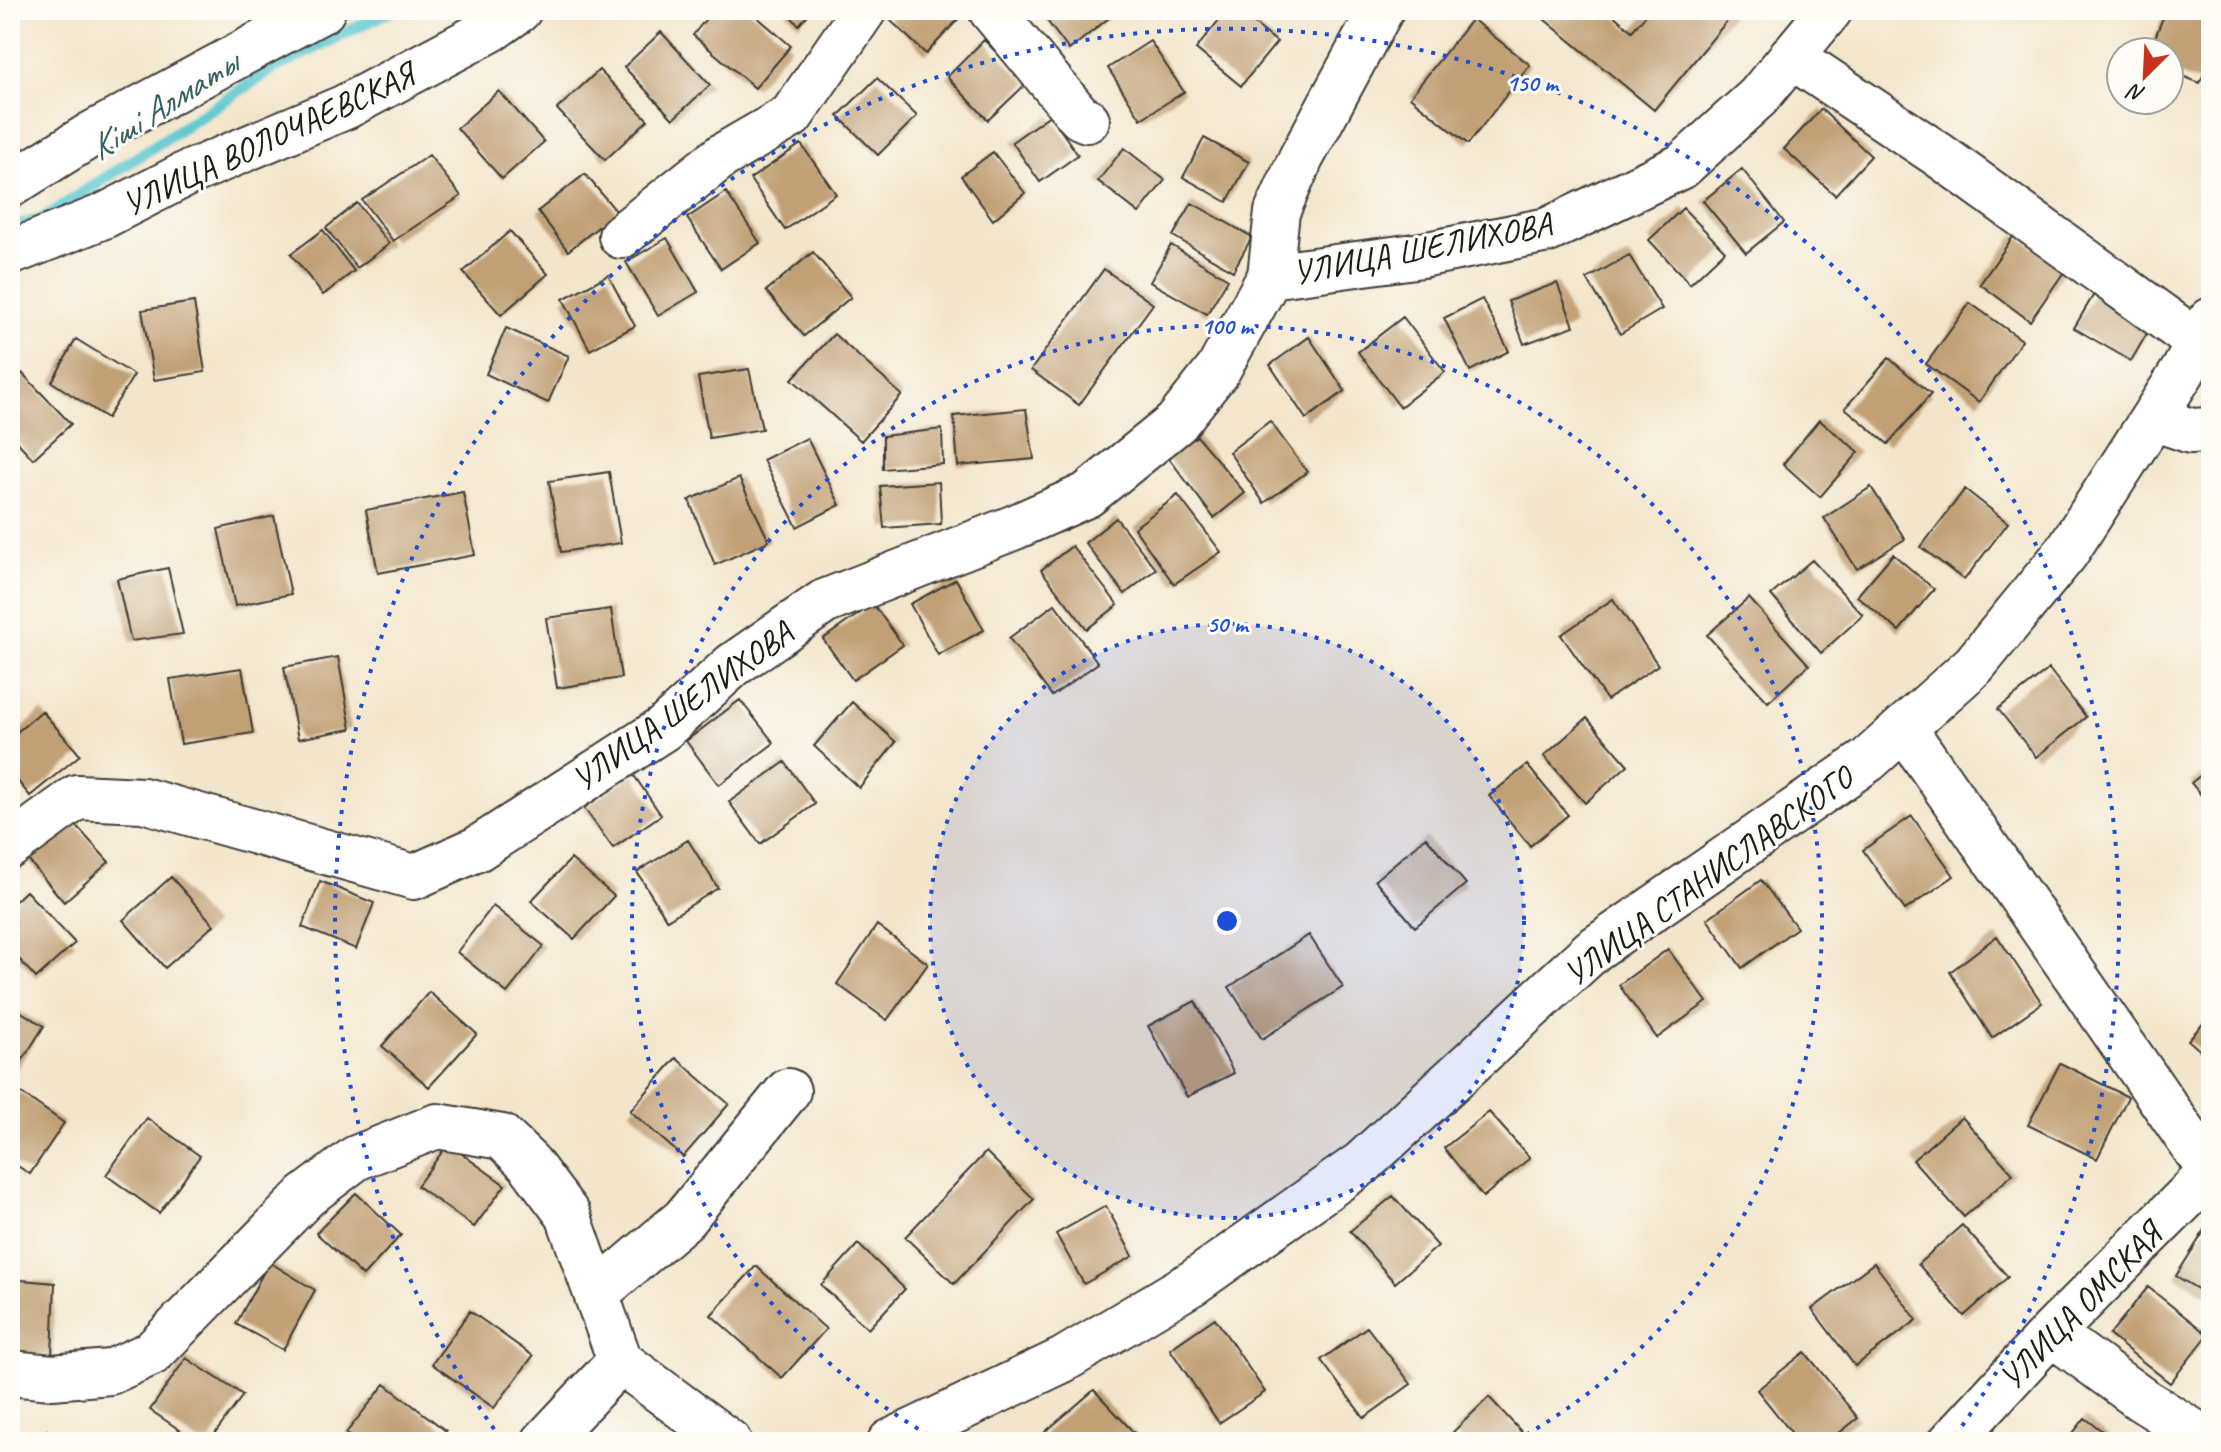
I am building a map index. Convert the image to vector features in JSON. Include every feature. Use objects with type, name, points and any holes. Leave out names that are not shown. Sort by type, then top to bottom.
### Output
[{"type":"street","points":[[10,185],[92,134],[323,10]]},
{"type":"street","name":"УЛИЦА ВОЛОЧАЕВСКАЯ","points":[[10,253],[104,216],[184,175],[345,107],[492,29],[519,10]]},
{"type":"street","points":[[621,236],[722,156],[791,116],[864,10]]},
{"type":"street","points":[[991,10],[1080,117],[1087,120]]},
{"type":"street","name":"УЛИЦА ШЕЛИХОВА","points":[[10,846],[77,797],[143,800],[414,877],[477,849],[663,729],[733,665],[824,602],[1087,495],[1176,423],[1218,370],[1270,276],[1277,212],[1301,158],[1381,10]]},
{"type":"street","name":"УЛИЦА ШЕЛИХОВА","points":[[1270,276],[1422,255],[1548,230],[1682,166],[1758,97],[1830,10]]},
{"type":"street","points":[[1791,56],[2205,331]]},
{"type":"street","name":"УЛИЦА СТАНИСЛАВСКОГО","points":[[890,1442],[1063,1360],[1194,1282],[1349,1172],[1593,950],[1868,760],[1974,665],[2066,553],[2205,331]]},
{"type":"street","points":[[2153,418],[2191,431],[2211,430]]},
{"type":"street","points":[[1904,728],[2211,1172]]},
{"type":"street","points":[[597,1293],[684,1219],[788,1091]]},
{"type":"street","points":[[10,1373],[52,1377],[110,1372],[152,1353],[306,1196],[356,1158],[437,1126],[502,1137],[529,1163],[568,1215],[620,1361],[729,1442]]},
{"type":"street","name":"УЛИЦА ОМСКАЯ","points":[[1951,1442],[2051,1333],[2211,1172]]},
{"type":"street","points":[[2051,1333],[2141,1399],[2210,1442]]},
{"type":"street","points":[[544,1442],[620,1361]]},
{"type":"building","points":[[713,10],[749,10],[791,46],[755,88],[693,35]]},
{"type":"building","points":[[784,10],[812,10],[799,25]]},
{"type":"building","points":[[899,10],[956,10],[962,15],[926,54],[890,20]]},
{"type":"building","points":[[1039,10],[1113,10],[1115,13],[1069,50]]},
{"type":"building","points":[[1227,10],[1237,10],[1277,42],[1241,86],[1196,49]]},
{"type":"building","points":[[1533,10],[1607,10],[1632,31],[1650,10],[1736,10],[1654,110]]},
{"type":"building","points":[[2166,10],[2211,10],[2211,55],[2200,83],[2185,77],[2185,36],[2155,36]]},
{"type":"building","points":[[1472,19],[1530,65],[1468,144],[1410,97]]},
{"type":"building","points":[[661,32],[710,85],[673,119],[624,67]]},
{"type":"building","points":[[984,40],[1027,83],[988,120],[947,77]]},
{"type":"building","points":[[1150,41],[1184,92],[1141,119],[1108,68]]},
{"type":"building","points":[[599,70],[648,120],[605,160],[557,109]]},
{"type":"building","points":[[877,78],[917,116],[878,155],[838,116]]},
{"type":"building","points":[[499,91],[544,142],[502,179],[457,128]]},
{"type":"building","points":[[1821,109],[1871,156],[1835,195],[1784,149]]},
{"type":"building","points":[[1050,115],[1078,155],[1040,182],[1012,142]]},
{"type":"building","points":[[1204,138],[1249,162],[1227,202],[1183,177]]},
{"type":"building","points":[[801,144],[836,194],[785,230],[750,179]]},
{"type":"building","points":[[1124,148],[1165,180],[1139,213],[1098,181]]},
{"type":"building","points":[[993,152],[1025,193],[993,220],[961,176]]},
{"type":"building","points":[[429,155],[461,196],[393,241],[362,200]]},
{"type":"building","points":[[1742,169],[1784,222],[1746,253],[1703,201]]},
{"type":"building","points":[[585,174],[617,212],[568,251],[538,211]]},
{"type":"building","points":[[726,192],[760,243],[721,269],[687,218]]},
{"type":"building","points":[[357,203],[389,244],[357,268],[326,228]]},
{"type":"building","points":[[1192,203],[1252,237],[1233,271],[1173,236]]},
{"type":"building","points":[[1683,208],[1725,251],[1690,284],[1649,240]]},
{"type":"building","points":[[323,230],[354,271],[323,295],[291,254]]},
{"type":"building","points":[[510,231],[548,274],[501,315],[463,272]]},
{"type":"building","points":[[2015,234],[2066,269],[2030,321],[1980,284]]},
{"type":"building","points":[[667,238],[698,292],[658,316],[626,262]]},
{"type":"building","points":[[1171,245],[1228,279],[1207,314],[1150,282]]},
{"type":"building","points":[[813,252],[851,297],[804,336],[766,291]]},
{"type":"building","points":[[1629,255],[1662,309],[1620,334],[1587,279]]},
{"type":"building","points":[[1104,269],[1153,304],[1079,405],[1031,370]]},
{"type":"building","points":[[608,275],[635,326],[590,350],[563,299]]},
{"type":"building","points":[[1557,283],[1574,326],[1524,344],[1508,301]]},
{"type":"building","points":[[2097,289],[2153,323],[2131,361],[2074,328]]},
{"type":"building","points":[[1482,299],[1509,351],[1470,371],[1444,318]]},
{"type":"building","points":[[194,302],[205,372],[154,380],[142,310]]},
{"type":"building","points":[[1970,303],[2022,340],[1979,402],[1926,364]]},
{"type":"building","points":[[1403,317],[1445,372],[1400,407],[1358,352]]},
{"type":"building","points":[[506,328],[569,356],[548,403],[486,374]]},
{"type":"building","points":[[834,334],[902,395],[861,441],[792,379]]},
{"type":"building","points":[[1309,337],[1345,391],[1306,419],[1270,365]]},
{"type":"building","points":[[76,339],[134,375],[107,418],[52,382]]},
{"type":"building","points":[[1889,358],[1931,394],[1888,444],[1845,408]]},
{"type":"building","points":[[749,369],[762,429],[709,438],[698,377]]},
{"type":"building","points":[[22,373],[71,424],[33,459],[10,434],[10,384]]},
{"type":"building","points":[[1026,409],[1034,459],[958,466],[954,416]]},
{"type":"building","points":[[1819,420],[1859,452],[1820,497],[1783,464]]},
{"type":"building","points":[[1270,421],[1307,472],[1264,503],[1229,452]]},
{"type":"building","points":[[942,429],[943,464],[883,469],[883,436]]},
{"type":"building","points":[[1197,436],[1245,493],[1214,518],[1168,457]]},
{"type":"building","points":[[807,438],[840,505],[797,527],[763,460]]},
{"type":"building","points":[[609,472],[621,543],[561,552],[549,481]]},
{"type":"building","points":[[739,478],[769,541],[715,565],[689,500]]},
{"type":"building","points":[[939,482],[941,524],[884,528],[880,486]]},
{"type":"building","points":[[1871,487],[1905,539],[1857,569],[1824,518]]},
{"type":"building","points":[[1965,489],[2008,523],[1964,580],[1921,547]]},
{"type":"building","points":[[463,492],[475,555],[378,573],[366,510]]},
{"type":"building","points":[[1178,495],[1221,552],[1174,584],[1134,528]]},
{"type":"building","points":[[274,516],[291,594],[235,606],[218,529]]},
{"type":"building","points":[[1116,518],[1156,569],[1125,594],[1085,543]]},
{"type":"building","points":[[1072,546],[1118,605],[1087,629],[1041,570]]},
{"type":"building","points":[[1893,554],[1934,589],[1899,631],[1857,596]]},
{"type":"building","points":[[1812,560],[1863,615],[1821,653],[1771,595]]},
{"type":"building","points":[[168,568],[183,634],[131,641],[117,579]]},
{"type":"building","points":[[956,579],[984,630],[938,655],[910,604]]},
{"type":"building","points":[[1749,598],[1809,665],[1768,702],[1707,635]]},
{"type":"building","points":[[1613,599],[1658,665],[1607,700],[1561,635]]},
{"type":"building","points":[[873,604],[903,645],[853,680],[823,639]]},
{"type":"building","points":[[1055,604],[1098,663],[1052,696],[1009,638]]},
{"type":"building","points":[[611,609],[621,678],[557,688],[546,618]]},
{"type":"building","points":[[338,657],[351,729],[298,739],[284,667]]},
{"type":"building","points":[[242,668],[253,733],[181,744],[170,679]]},
{"type":"building","points":[[2049,669],[2086,717],[2036,757],[1998,709]]},
{"type":"building","points":[[740,700],[774,743],[719,785],[686,741]]},
{"type":"building","points":[[852,702],[896,742],[859,788],[814,746]]},
{"type":"building","points":[[42,711],[80,755],[30,796],[10,772],[10,738]]},
{"type":"building","points":[[1587,718],[1628,765],[1585,803],[1544,756]]},
{"type":"building","points":[[785,762],[815,804],[760,844],[729,802]]},
{"type":"building","points":[[1527,765],[1568,815],[1530,846],[1489,796]]},
{"type":"building","points":[[2211,767],[2211,807],[2191,783]]},
{"type":"building","points":[[633,774],[661,815],[613,848],[584,808]]},
{"type":"building","points":[[1912,816],[1954,876],[1905,910],[1863,850]]},
{"type":"building","points":[[72,821],[109,862],[64,902],[28,860]]},
{"type":"building","points":[[1426,837],[1466,884],[1415,927],[1375,880]]},
{"type":"building","points":[[688,840],[718,888],[667,920],[637,872]]},
{"type":"building","points":[[571,859],[614,896],[574,939],[531,901]]},
{"type":"building","points":[[171,877],[214,925],[165,968],[123,920]]},
{"type":"building","points":[[1761,880],[1797,928],[1742,968],[1707,919]]},
{"type":"building","points":[[320,881],[374,903],[356,949],[302,927]]},
{"type":"building","points":[[26,891],[75,943],[36,978],[10,949],[10,906]]},
{"type":"building","points":[[493,906],[544,946],[507,993],[457,952]]},
{"type":"building","points":[[877,925],[928,964],[887,1020],[837,984]]},
{"type":"building","points":[[1309,935],[1343,987],[1262,1039],[1229,987]]},
{"type":"building","points":[[1997,936],[2042,1003],[1992,1038],[1950,972]]},
{"type":"building","points":[[1668,949],[1707,1002],[1657,1038],[1619,985]]},
{"type":"building","points":[[429,992],[477,1034],[429,1087],[382,1046]]},
{"type":"building","points":[[1195,1001],[1234,1073],[1187,1097],[1148,1026]]},
{"type":"building","points":[[10,1005],[44,1026],[17,1069],[10,1065]]},
{"type":"building","points":[[2211,1015],[2211,1060],[2188,1040]]},
{"type":"building","points":[[676,1058],[729,1104],[683,1157],[630,1111]]},
{"type":"building","points":[[2060,1063],[2128,1097],[2097,1159],[2028,1125]]},
{"type":"building","points":[[20,1092],[64,1123],[30,1174],[10,1161],[10,1107]]},
{"type":"building","points":[[1489,1112],[1530,1158],[1483,1197],[1444,1148]]},
{"type":"building","points":[[1962,1117],[2013,1174],[1964,1217],[1913,1160]]},
{"type":"building","points":[[147,1118],[200,1156],[159,1213],[106,1175]]},
{"type":"building","points":[[448,1144],[505,1185],[474,1227],[417,1186]]},
{"type":"building","points":[[986,1152],[1034,1199],[954,1284],[905,1237]]},
{"type":"building","points":[[356,1193],[401,1235],[363,1276],[316,1233]]},
{"type":"building","points":[[1393,1196],[1438,1246],[1395,1283],[1350,1231]]},
{"type":"building","points":[[1106,1206],[1133,1256],[1084,1284],[1056,1234]]},
{"type":"building","points":[[1962,1225],[2008,1277],[1964,1316],[1918,1264]]},
{"type":"building","points":[[2206,1228],[2211,1230],[2211,1297],[2176,1276]]},
{"type":"building","points":[[858,1244],[905,1289],[868,1329],[821,1285]]},
{"type":"building","points":[[269,1262],[315,1290],[283,1350],[236,1324]]},
{"type":"building","points":[[1874,1263],[1917,1320],[1855,1366],[1812,1309]]},
{"type":"building","points":[[756,1266],[826,1329],[782,1378],[711,1315]]},
{"type":"building","points":[[10,1279],[55,1283],[52,1356],[10,1352]]},
{"type":"building","points":[[2148,1287],[2208,1335],[2170,1383],[2109,1335]]},
{"type":"building","points":[[470,1311],[533,1356],[494,1408],[432,1364]]},
{"type":"building","points":[[1215,1318],[1265,1392],[1219,1423],[1170,1349]]},
{"type":"building","points":[[1367,1327],[1411,1384],[1364,1418],[1321,1360]]},
{"type":"building","points":[[1805,1352],[1858,1418],[1828,1442],[1799,1442],[1757,1390]]},
{"type":"building","points":[[186,1358],[243,1395],[209,1442],[198,1442],[150,1410]]},
{"type":"building","points":[[385,1384],[446,1431],[437,1442],[357,1442],[346,1433]]},
{"type":"building","points":[[1094,1390],[1139,1438],[1135,1442],[1051,1442],[1044,1433]]},
{"type":"building","points":[[1489,1397],[1527,1438],[1523,1442],[1462,1442],[1453,1432]]},
{"type":"building","points":[[2085,1418],[2117,1442],[2066,1442]]},
{"type":"building","points":[[47,1430],[66,1442],[39,1442]]},
{"type":"waterway","name":"Кіші Алматы","points":[[10,228],[44,218],[274,68],[392,10]]}]
